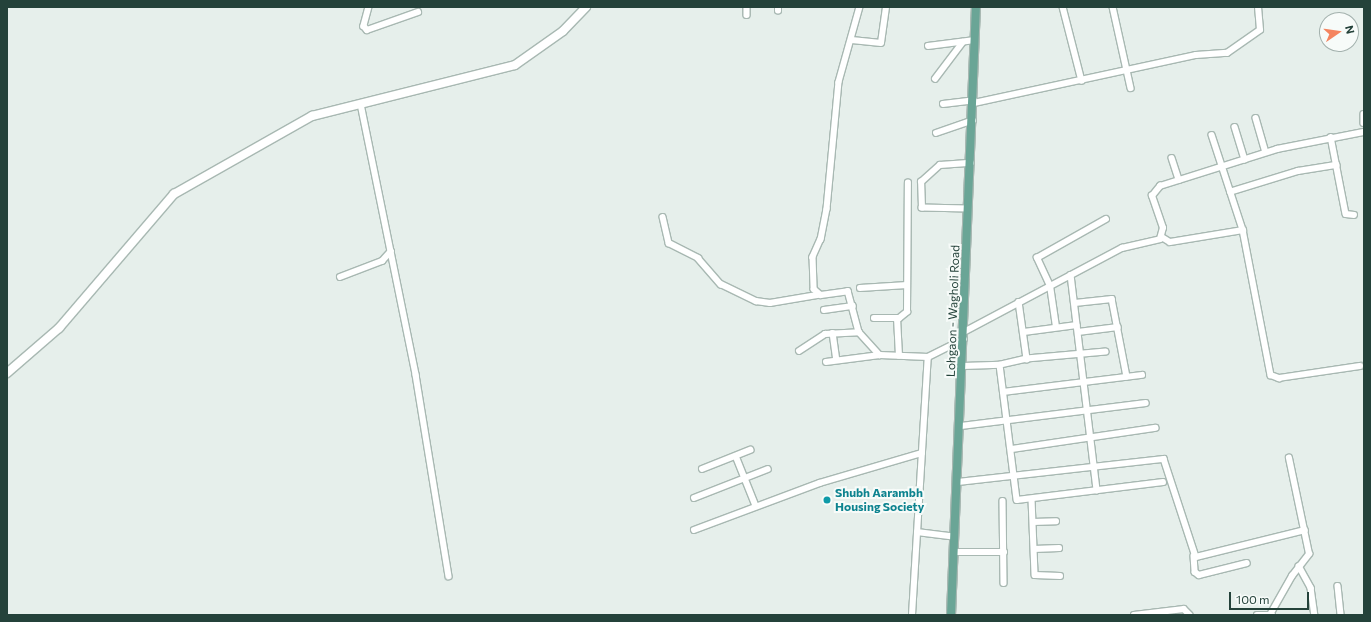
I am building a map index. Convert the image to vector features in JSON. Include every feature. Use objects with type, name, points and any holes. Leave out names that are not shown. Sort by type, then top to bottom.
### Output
[{"type":"main road","name":"Lohgaon - Wagholi Road","points":[[952,615],[961,426],[968,209],[974,102],[976,7]]},
{"type":"street","points":[[369,7],[364,26],[367,30],[418,12]]},
{"type":"street","points":[[7,373],[59,328],[174,194],[312,116],[515,65],[563,32],[586,7]]},
{"type":"street","points":[[747,7],[747,15]]},
{"type":"street","points":[[818,295],[814,289],[813,257],[821,239],[828,208],[839,78],[852,40],[860,7]]},
{"type":"street","points":[[852,40],[881,43],[886,7]]},
{"type":"street","points":[[1063,7],[1082,81]]},
{"type":"street","points":[[1113,7],[1131,88]]},
{"type":"street","points":[[943,104],[974,102],[1128,72],[1196,55],[1227,53],[1260,30],[1258,7]]},
{"type":"street","points":[[928,46],[975,40]]},
{"type":"street","points":[[935,79],[963,42]]},
{"type":"street","points":[[361,104],[416,375],[449,576]]},
{"type":"street","points":[[1364,114],[1364,123]]},
{"type":"street","points":[[1256,118],[1266,152]]},
{"type":"street","points":[[936,133],[973,120]]},
{"type":"street","points":[[1235,127],[1245,159]]},
{"type":"street","points":[[1243,230],[1170,242],[1162,237],[1153,192],[1160,186],[1266,152],[1331,137],[1364,132]]},
{"type":"street","points":[[1212,135],[1243,230],[1271,375],[1279,378],[1360,366]]},
{"type":"street","points":[[1331,137],[1346,214],[1354,215]]},
{"type":"street","points":[[1172,158],[1179,180]]},
{"type":"street","points":[[968,209],[922,208],[921,182],[940,165],[971,163]]},
{"type":"street","points":[[1230,192],[1298,171],[1337,165]]},
{"type":"street","points":[[874,318],[899,318],[906,314],[908,182]]},
{"type":"street","points":[[663,218],[669,243],[698,258],[721,284],[756,301],[770,303],[846,291],[853,306],[859,332],[880,355]]},
{"type":"street","points":[[1056,328],[1050,286],[1037,258],[1106,219]]},
{"type":"street","points":[[826,362],[880,355],[928,357],[1019,302],[1122,248],[1162,237]]},
{"type":"street","points":[[340,277],[382,261],[391,251]]},
{"type":"street","points":[[1072,275],[1087,411],[1098,490]]},
{"type":"street","points":[[860,288],[907,285]]},
{"type":"street","points":[[1075,303],[1110,297],[1118,327],[1127,377]]},
{"type":"street","points":[[1019,302],[1027,358]]},
{"type":"street","points":[[824,310],[853,306]]},
{"type":"street","points":[[899,318],[899,356]]},
{"type":"street","points":[[1024,332],[1077,325]]},
{"type":"street","points":[[1078,332],[1118,327]]},
{"type":"street","points":[[799,351],[822,335],[859,332]]},
{"type":"street","points":[[833,333],[837,360]]},
{"type":"street","points":[[963,366],[1000,365],[1027,358],[1106,352]]},
{"type":"street","points":[[912,615],[928,357]]},
{"type":"street","points":[[1000,365],[1016,476],[1017,500],[1163,482]]},
{"type":"street","points":[[1003,392],[1142,375]]},
{"type":"street","points":[[961,426],[1007,419],[1087,411],[1146,402]]},
{"type":"street","points":[[1012,449],[1155,428]]},
{"type":"street","points":[[702,468],[750,450]]},
{"type":"street","points":[[694,530],[756,506],[922,453]]},
{"type":"street","points":[[736,456],[756,506]]},
{"type":"street","points":[[1257,615],[1272,614],[1299,566],[1309,554],[1289,458]]},
{"type":"street","points":[[958,482],[1166,460],[1174,497],[1185,514],[1194,556],[1195,572],[1199,575],[1247,563]]},
{"type":"street","points":[[694,498],[768,469]]},
{"type":"street","points":[[1032,499],[1036,576],[1060,576]]},
{"type":"street","points":[[1003,501],[1004,583]]},
{"type":"street","points":[[1033,522],[1056,521]]},
{"type":"street","points":[[1194,556],[1305,530]]},
{"type":"street","points":[[917,532],[955,537]]},
{"type":"street","points":[[1034,549],[1059,548]]},
{"type":"street","points":[[955,552],[1004,552]]},
{"type":"street","points":[[1299,566],[1311,588],[1315,615]]},
{"type":"street","points":[[1338,586],[1341,615]]},
{"type":"street","points":[[1134,615],[1184,609],[1190,615]]},
{"type":"place","name":"Shubh Aarambh Housing Society","points":[[827,500]]}]
